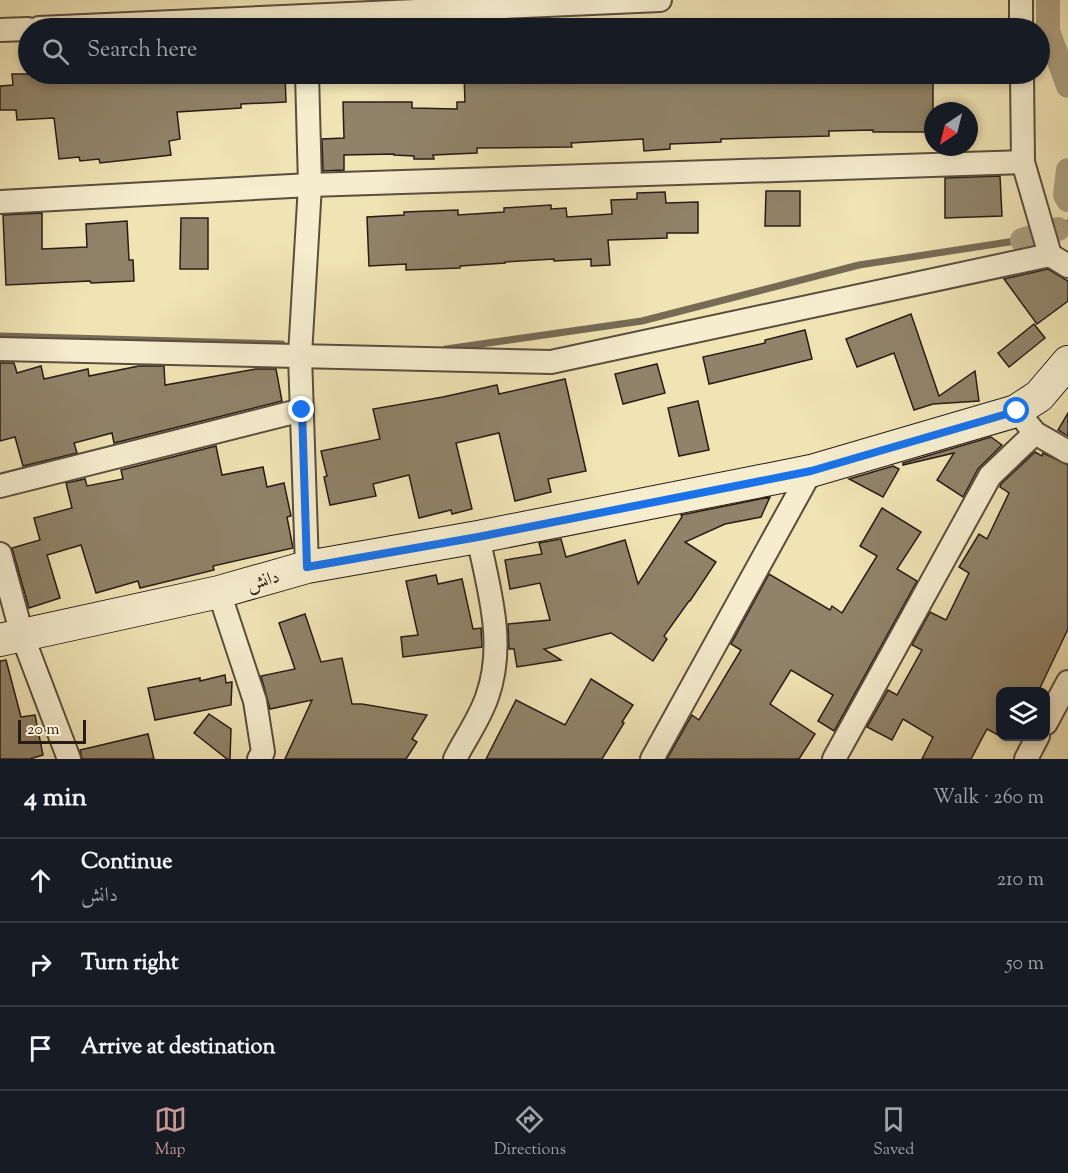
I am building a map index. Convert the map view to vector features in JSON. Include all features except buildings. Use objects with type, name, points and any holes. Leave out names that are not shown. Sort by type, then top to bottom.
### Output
[{"type":"main road","name":"دانش","points":[[11,638],[219,592],[307,567],[478,537],[811,471],[1026,422],[1040,396],[1068,362]]},
{"type":"street","points":[[244,18],[660,0]]},
{"type":"street","points":[[1021,0],[1021,18]]},
{"type":"street","points":[[0,30],[18,29]]},
{"type":"street","points":[[307,84],[310,185],[300,355],[307,567]]},
{"type":"street","points":[[0,349],[551,362],[1059,260],[1023,162],[1022,84]]},
{"type":"street","points":[[0,202],[310,185],[1023,162]]},
{"type":"street","points":[[0,486],[302,410]]},
{"type":"street","points":[[834,759],[990,476],[1026,422],[1068,452]]},
{"type":"street","points":[[652,759],[811,471]]},
{"type":"street","points":[[455,759],[487,698],[496,661],[495,620],[478,537]]},
{"type":"street","points":[[0,554],[11,638],[69,759]]},
{"type":"street","points":[[219,592],[255,702],[263,752],[260,759]]},
{"type":"street","points":[[1050,716],[1068,682]]},
{"type":"street","points":[[1026,759],[1035,741]]},
{"type":"waterway","points":[[1048,0],[1048,18]]},
{"type":"waterway","points":[[1050,36],[1068,86]]},
{"type":"waterway","points":[[1068,170],[1065,195],[1068,200]]},
{"type":"waterway","points":[[1058,229],[1068,223]]},
{"type":"waterway","points":[[1022,240],[1058,229]]},
{"type":"waterway","points":[[446,349],[642,321],[859,265],[1022,240]]},
{"type":"waterway","points":[[0,336],[282,344]]},
{"type":"route","points":[[302,410],[307,567],[478,537],[811,471],[1017,411]]}]
